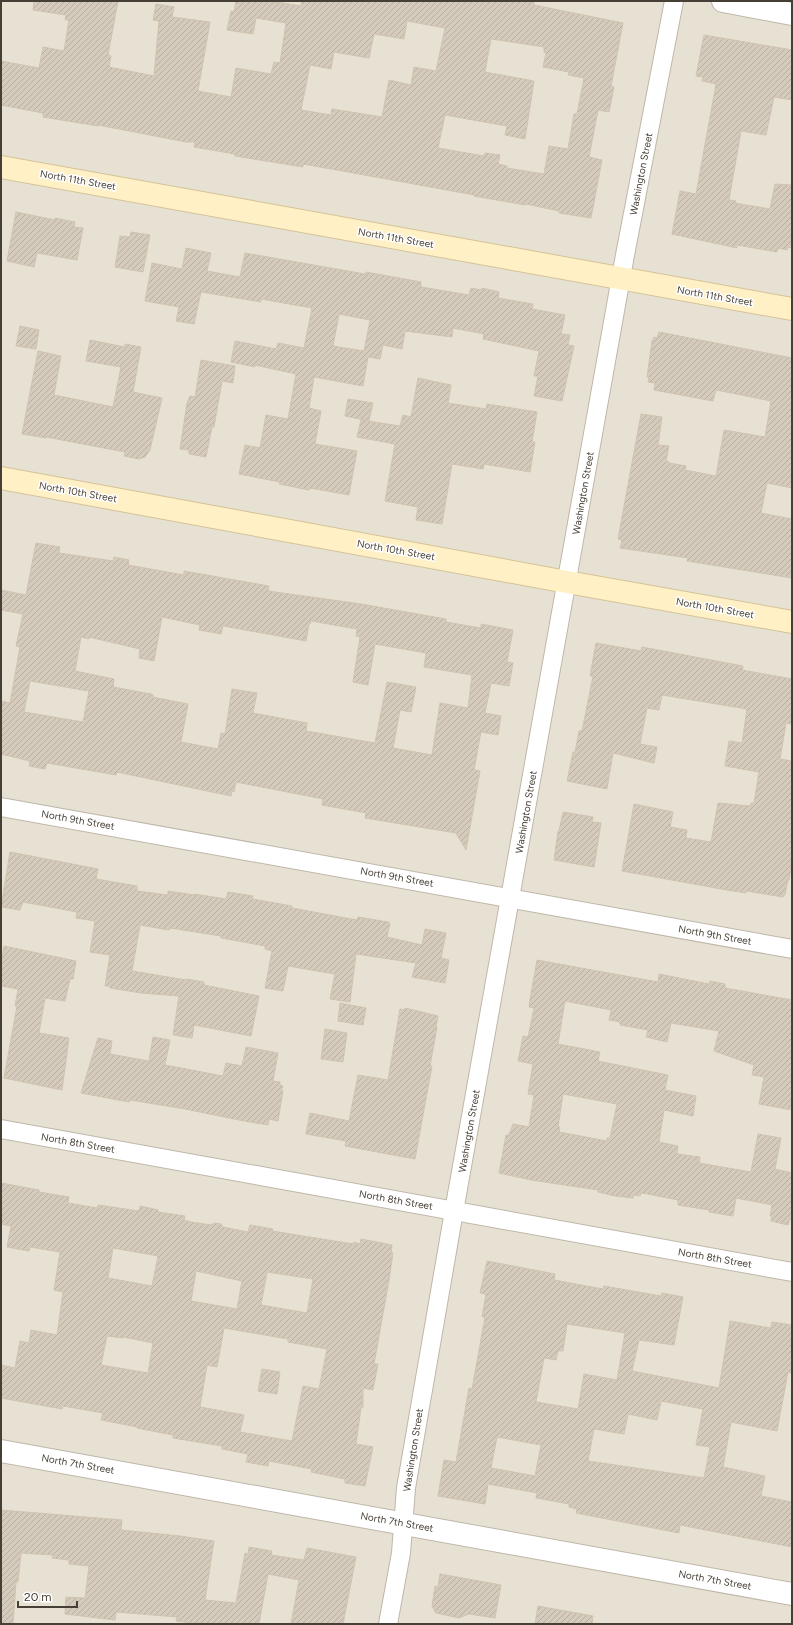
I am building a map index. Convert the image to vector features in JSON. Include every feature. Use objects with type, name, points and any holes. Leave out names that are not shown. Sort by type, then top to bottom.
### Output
[{"type":"main road","name":"North 11th Street","points":[[1,167],[792,310]]},
{"type":"main road","name":"North 10th Street","points":[[1,478],[792,622]]},
{"type":"street","name":"Washington Street","points":[[388,1624],[401,1553],[406,1488],[454,1211],[621,279],[674,1]]},
{"type":"street","points":[[723,1],[792,14]]},
{"type":"street","name":"North 9th Street","points":[[1,807],[511,897],[792,949]]},
{"type":"street","name":"North 8th Street","points":[[1,1129],[792,1272]]},
{"type":"street","name":"North 7th Street","points":[[1,1451],[792,1594]]},
{"type":"shaded area","points":[[1,1],[792,1],[792,1624],[1,1624]]},
{"type":"building","points":[[34,1],[118,1],[108,55],[111,56],[109,67],[154,76],[159,21],[153,20],[156,4],[174,7],[172,17],[210,22],[198,91],[231,97],[236,68],[271,74],[274,62],[280,63],[286,23],[256,18],[253,34],[227,30],[231,11],[234,12],[236,1],[270,1],[301,6],[302,1],[534,1],[534,5],[623,23],[611,86],[614,87],[609,112],[598,110],[589,157],[602,160],[591,218],[559,213],[559,211],[526,204],[474,196],[303,164],[303,167],[235,156],[235,154],[194,147],[195,142],[186,142],[98,125],[43,117],[43,113],[1,105],[1,61],[39,68],[43,47],[64,51],[69,20],[65,20],[66,15],[33,10]],"holes":[[[407,21],[445,28],[436,71],[414,67],[411,85],[389,80],[382,117],[332,109],[331,115],[301,110],[310,65],[331,69],[334,52],[369,58],[374,34],[404,39]],[[491,39],[544,47],[544,52],[546,53],[543,67],[569,72],[568,75],[584,78],[577,114],[574,114],[568,149],[549,146],[544,174],[507,168],[507,166],[498,164],[500,155],[485,153],[484,156],[438,148],[445,115],[507,126],[505,135],[525,139],[534,81],[485,72]]]},
{"type":"building","points":[[704,35],[792,50],[792,100],[774,97],[766,135],[741,131],[729,200],[736,201],[735,203],[770,209],[775,184],[792,185],[792,248],[788,247],[787,250],[778,248],[777,252],[737,245],[737,248],[672,234],[680,191],[696,194],[716,84],[702,81],[703,77],[696,76]]},
{"type":"building","points":[[16,212],[55,220],[55,218],[75,222],[74,227],[83,228],[77,260],[37,253],[34,267],[7,261]]},
{"type":"building","points":[[131,232],[150,235],[143,272],[115,267],[120,236],[130,237]]},
{"type":"building","points":[[186,248],[211,253],[207,271],[240,277],[245,253],[365,274],[366,272],[421,282],[421,287],[469,295],[471,288],[481,290],[482,288],[499,292],[498,298],[533,304],[532,309],[565,315],[561,334],[570,335],[568,345],[574,346],[562,401],[534,396],[538,376],[534,376],[539,351],[483,339],[484,334],[453,328],[452,337],[405,331],[402,349],[383,345],[380,359],[368,357],[363,386],[314,377],[309,408],[321,411],[315,444],[357,451],[349,495],[310,488],[309,490],[279,484],[280,482],[239,474],[245,445],[260,448],[266,415],[288,419],[296,374],[255,365],[255,367],[231,362],[235,341],[276,349],[278,343],[304,348],[312,308],[261,299],[261,302],[201,292],[194,324],[176,321],[179,307],[145,301],[152,263],[182,269]],"holes":[[[339,314],[370,320],[364,351],[333,346]]]},
{"type":"building","points":[[20,326],[39,330],[36,349],[16,346]]},
{"type":"building","points":[[659,332],[792,358],[792,488],[767,483],[761,513],[792,519],[792,578],[687,561],[688,558],[620,548],[622,540],[618,539],[641,414],[662,417],[658,445],[669,446],[666,461],[669,463],[686,466],[685,470],[716,476],[724,430],[765,437],[771,401],[716,390],[713,401],[654,390],[655,383],[648,382],[649,377],[647,377],[652,341],[654,337],[657,338]]},
{"type":"building","points":[[90,340],[125,347],[125,344],[141,347],[133,392],[162,398],[150,450],[145,457],[139,459],[124,456],[125,452],[22,434],[38,351],[61,356],[54,395],[113,407],[121,367],[86,361]]},
{"type":"building","points":[[201,360],[235,366],[233,383],[222,381],[214,427],[212,427],[206,457],[189,454],[189,450],[180,449],[187,403],[190,396],[195,397]]},
{"type":"building","points":[[418,378],[451,385],[448,403],[486,409],[487,404],[537,412],[532,442],[535,442],[530,472],[484,464],[483,469],[452,464],[442,524],[416,520],[418,507],[385,501],[395,444],[357,437],[361,420],[400,426],[403,415],[411,417]]},
{"type":"building","points":[[348,399],[373,403],[369,421],[345,416]]},
{"type":"building","points":[[36,543],[60,547],[59,553],[113,561],[114,557],[129,560],[128,565],[184,575],[184,571],[269,586],[268,591],[361,604],[446,619],[446,622],[481,628],[481,624],[513,630],[507,662],[513,663],[509,686],[491,683],[485,713],[501,716],[498,735],[481,732],[474,770],[480,771],[466,850],[456,833],[365,818],[366,813],[322,805],[323,799],[236,782],[234,792],[232,791],[231,796],[117,772],[116,775],[47,763],[45,769],[29,766],[30,761],[1,754],[1,701],[10,703],[20,647],[16,646],[23,614],[1,610],[1,590],[26,595]],"holes":[[[162,617],[200,625],[199,630],[221,634],[223,626],[306,641],[309,624],[311,621],[357,629],[356,636],[360,637],[353,682],[368,685],[375,644],[426,653],[424,667],[472,675],[468,708],[440,703],[432,755],[393,748],[400,710],[411,712],[416,687],[387,682],[375,743],[306,731],[307,723],[253,713],[257,693],[232,689],[225,734],[221,733],[218,749],[181,742],[188,704],[153,697],[151,694],[113,687],[114,679],[75,671],[81,637],[89,639],[89,637],[140,649],[139,658],[154,661]],[[30,681],[89,691],[83,722],[24,712]]]},
{"type":"building","points":[[596,643],[641,651],[642,647],[743,666],[742,670],[792,679],[792,724],[786,723],[780,759],[792,761],[792,861],[789,880],[785,895],[783,897],[746,891],[746,893],[727,890],[622,871],[634,804],[673,812],[670,827],[687,830],[686,838],[711,842],[718,803],[750,806],[751,803],[754,803],[759,772],[725,766],[729,741],[742,743],[747,709],[662,695],[659,710],[647,708],[640,744],[657,747],[654,763],[613,753],[607,789],[567,781],[579,731],[582,731],[593,676],[590,676]]},
{"type":"building","points":[[563,812],[593,817],[592,822],[601,823],[594,867],[554,860],[558,831]]},
{"type":"building","points":[[10,852],[98,869],[96,879],[137,886],[137,891],[168,895],[168,891],[226,899],[228,892],[253,896],[252,899],[292,906],[292,908],[357,920],[358,917],[388,922],[390,923],[387,937],[422,945],[425,929],[446,933],[441,958],[449,960],[445,983],[412,977],[416,963],[356,954],[350,1002],[330,999],[335,974],[288,966],[283,991],[265,988],[272,951],[265,949],[265,946],[221,938],[221,936],[140,925],[132,971],[204,982],[204,985],[259,996],[251,1036],[194,1025],[192,1038],[173,1035],[179,996],[141,993],[105,986],[110,955],[90,952],[95,921],[76,918],[77,912],[23,902],[20,910],[1,907]]},
{"type":"building","points":[[4,946],[76,961],[73,979],[70,979],[65,1001],[45,998],[39,1033],[69,1038],[62,1090],[4,1078],[17,1006],[15,1006],[18,989],[1,986],[1,963]]},
{"type":"building","points":[[537,960],[658,982],[659,974],[709,984],[710,981],[725,984],[725,988],[792,1000],[792,1110],[759,1104],[764,1077],[752,1075],[754,1065],[714,1051],[719,1031],[671,1023],[667,1042],[646,1037],[648,1030],[620,1025],[620,1022],[609,1020],[611,1010],[565,1001],[558,1044],[600,1052],[598,1061],[668,1075],[665,1090],[696,1096],[693,1116],[664,1110],[659,1142],[678,1146],[677,1154],[700,1157],[699,1163],[751,1172],[758,1134],[781,1138],[775,1169],[792,1173],[792,1220],[790,1219],[788,1225],[771,1221],[772,1216],[770,1216],[772,1205],[736,1198],[733,1216],[678,1205],[678,1200],[648,1194],[641,1193],[640,1196],[634,1195],[633,1198],[615,1196],[598,1192],[598,1190],[531,1180],[499,1173],[506,1135],[509,1135],[513,1124],[529,1127],[534,1095],[528,1094],[533,1064],[518,1061],[523,1036],[528,1037],[534,1008],[529,1007]],"holes":[[[563,1094],[617,1104],[610,1138],[607,1138],[607,1141],[559,1132],[560,1127],[558,1127]]]},
{"type":"building","points":[[340,1003],[366,1008],[363,1025],[338,1021]]},
{"type":"building","points":[[405,1008],[438,1016],[430,1066],[432,1066],[415,1159],[345,1146],[346,1141],[306,1134],[310,1113],[349,1121],[358,1075],[388,1080],[400,1009],[404,1010]]},
{"type":"building","points":[[325,1029],[347,1033],[343,1062],[321,1059]]},
{"type":"building","points":[[153,1037],[170,1040],[165,1065],[223,1076],[226,1063],[242,1066],[246,1047],[278,1053],[273,1081],[280,1082],[280,1085],[283,1086],[281,1091],[283,1091],[278,1121],[269,1119],[268,1125],[185,1109],[130,1100],[129,1102],[81,1093],[98,1038],[112,1041],[110,1054],[149,1061]]},
{"type":"building","points":[[1,1183],[69,1197],[68,1203],[97,1208],[98,1205],[139,1211],[140,1206],[158,1210],[158,1212],[185,1216],[184,1220],[191,1222],[211,1225],[214,1223],[221,1224],[223,1227],[248,1232],[250,1225],[273,1229],[272,1231],[353,1244],[354,1242],[360,1244],[361,1239],[392,1245],[391,1253],[393,1253],[389,1280],[374,1364],[378,1364],[373,1390],[363,1388],[363,1407],[361,1408],[356,1444],[373,1447],[365,1486],[345,1483],[345,1479],[311,1472],[312,1469],[269,1461],[268,1466],[246,1462],[248,1454],[222,1449],[222,1446],[173,1438],[173,1435],[101,1420],[103,1413],[63,1406],[62,1409],[1,1398],[1,1365],[15,1368],[20,1341],[29,1343],[31,1330],[57,1335],[63,1292],[54,1290],[60,1252],[30,1247],[29,1251],[7,1247],[11,1226],[1,1224]],"holes":[[[113,1248],[158,1256],[152,1286],[108,1278]],[[196,1271],[242,1281],[237,1309],[191,1301]],[[267,1272],[313,1279],[307,1313],[261,1305]],[[224,1328],[288,1339],[288,1342],[327,1349],[319,1389],[303,1386],[292,1441],[240,1432],[244,1415],[200,1407],[207,1365],[217,1367]],[[107,1336],[123,1337],[153,1343],[148,1373],[101,1365]]]},
{"type":"building","points":[[487,1261],[555,1274],[554,1280],[603,1289],[604,1286],[661,1296],[662,1293],[683,1297],[674,1345],[639,1340],[632,1371],[719,1388],[730,1321],[771,1328],[772,1322],[792,1325],[792,1373],[788,1372],[777,1431],[731,1422],[723,1467],[765,1476],[761,1496],[792,1502],[792,1547],[680,1525],[679,1533],[576,1513],[577,1509],[569,1507],[569,1504],[536,1498],[537,1493],[488,1484],[485,1504],[438,1496],[444,1460],[456,1462],[469,1388],[472,1389],[485,1317],[482,1317],[486,1294],[480,1293]],"holes":[[[567,1324],[625,1333],[617,1380],[584,1374],[578,1409],[536,1402],[544,1358],[556,1360],[558,1351],[563,1351]],[[661,1401],[703,1409],[696,1445],[710,1447],[704,1478],[588,1461],[594,1429],[624,1434],[628,1414],[657,1420]],[[497,1437],[541,1445],[535,1476],[491,1468]]]},
{"type":"building","points":[[262,1369],[280,1372],[277,1394],[258,1391]]},
{"type":"building","points":[[1,1510],[122,1520],[121,1530],[214,1541],[205,1600],[236,1603],[245,1553],[248,1554],[249,1547],[272,1551],[271,1555],[304,1560],[307,1548],[356,1557],[343,1624],[291,1624],[299,1580],[268,1574],[259,1624],[193,1624],[176,1621],[177,1617],[116,1612],[115,1620],[65,1614],[66,1597],[85,1598],[89,1566],[69,1564],[69,1560],[52,1558],[53,1555],[21,1553],[18,1582],[16,1582],[13,1624],[1,1624]]},
{"type":"building","points":[[440,1574],[501,1585],[495,1618],[469,1614],[459,1618],[436,1613],[432,1606],[435,1586],[438,1587]]},
{"type":"building","points":[[538,1606],[593,1616],[592,1624],[535,1624]]}]
